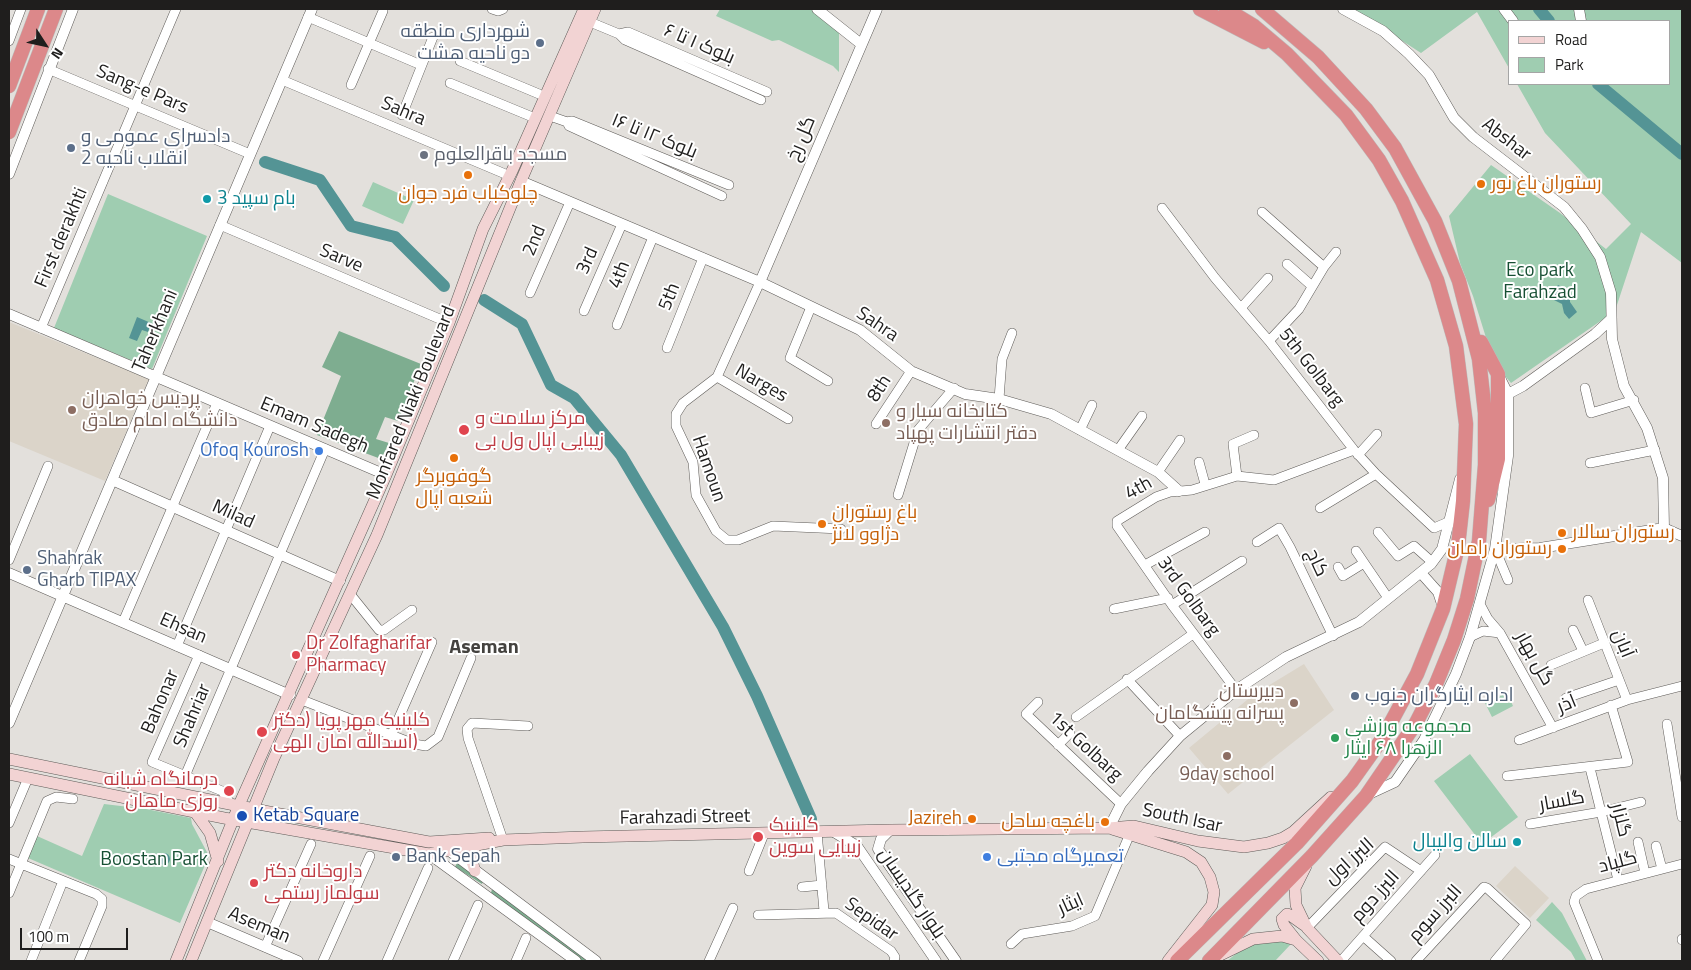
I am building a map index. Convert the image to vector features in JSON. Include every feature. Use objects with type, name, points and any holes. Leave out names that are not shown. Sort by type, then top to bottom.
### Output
[{"type":"highway","points":[[9,86],[38,9]]},
{"type":"highway","points":[[9,132],[56,9]]},
{"type":"highway","points":[[1200,9],[1287,54]]},
{"type":"highway","points":[[1176,961],[1297,843],[1352,781],[1396,717],[1425,657],[1443,609],[1461,526],[1465,464],[1464,398],[1456,346],[1448,311],[1426,250],[1402,201],[1364,138],[1346,115],[1287,54],[1254,26],[1226,9]]},
{"type":"highway","points":[[1262,9],[1289,30],[1337,76],[1366,109],[1394,148],[1435,221],[1459,281],[1480,359],[1485,413],[1485,465],[1480,529]]},
{"type":"highway","points":[[1210,961],[1312,856],[1366,796],[1404,742],[1436,684],[1454,640],[1467,599],[1480,529],[1498,459],[1498,374],[1470,322]]},
{"type":"main road","points":[[511,174],[513,158],[577,9]]},
{"type":"main road","name":"Monfared Niaki Boulevard","points":[[176,961],[234,819],[234,804],[290,695],[386,476],[449,323],[483,229],[511,174],[584,9]]},
{"type":"main road","name":"Monfared Niaki Boulevard","points":[[191,961],[274,758],[377,535],[521,181],[595,9]]},
{"type":"main road","points":[[459,293],[463,303],[468,303],[474,297]]},
{"type":"main road","points":[[361,531],[371,526],[377,535]]},
{"type":"main road","points":[[9,759],[409,838],[438,841],[477,838],[503,840]]},
{"type":"main road","points":[[9,774],[195,812],[428,854],[503,840]]},
{"type":"main road","name":"South Isar","points":[[1109,828],[1134,826],[1229,847],[1258,846],[1276,841],[1293,832],[1352,781]]},
{"type":"main road","points":[[146,802],[152,795],[149,787]]},
{"type":"main road","points":[[195,812],[210,833],[218,861]]},
{"type":"main road","points":[[298,830],[293,824],[294,821],[302,817]]},
{"type":"main road","name":"South Isar","points":[[1109,828],[1194,856],[1206,870],[1213,886],[1212,905],[1168,961]]},
{"type":"main road","name":"Farahzadi Street","points":[[503,840],[833,831],[1109,828]]},
{"type":"main road","points":[[475,871],[470,855],[473,848],[478,845]]},
{"type":"main road","points":[[1307,928],[1297,910],[1294,895],[1299,880],[1312,856]]},
{"type":"main road","points":[[1318,961],[1296,940],[1284,925],[1283,917],[1290,915],[1307,928],[1339,961]]},
{"type":"main road","points":[[1210,961],[1260,937],[1282,936],[1296,940]]},
{"type":"street","points":[[9,41],[21,9]]},
{"type":"street","points":[[9,174],[48,69],[73,9]]},
{"type":"street","name":"First derakhti","points":[[41,328],[137,106],[176,9]]},
{"type":"street","points":[[492,9],[498,11],[503,9]]},
{"type":"street","points":[[817,9],[861,44]]},
{"type":"street","name":"گل رخ","points":[[760,282],[877,9]]},
{"type":"street","name":"Abshar","points":[[1343,9],[1383,31],[1409,54],[1429,75],[1454,118],[1473,137],[1564,207],[1600,256],[1611,293],[1610,320],[1612,339],[1624,386],[1634,400],[1655,450],[1663,478],[1664,528]]},
{"type":"street","points":[[1504,9],[1512,20]]},
{"type":"street","points":[[352,84],[383,11]]},
{"type":"street","points":[[310,13],[369,43],[421,65]]},
{"type":"street","name":"Taherkhani","points":[[9,723],[310,13]]},
{"type":"street","points":[[590,22],[619,34],[625,40],[761,100]]},
{"type":"street","name":"بلوک ۱ تا ۶","points":[[619,34],[628,32],[767,92]]},
{"type":"street","points":[[402,115],[432,37]]},
{"type":"street","points":[[460,61],[539,94]]},
{"type":"street","name":"Sang-e Pars","points":[[48,69],[250,154]]},
{"type":"street","name":"Sahra","points":[[282,80],[511,174]]},
{"type":"street","points":[[450,84],[530,116]]},
{"type":"street","points":[[550,116],[722,196]]},
{"type":"street","name":"بلوک ۱۲ تا ۱۶","points":[[566,122],[572,121],[728,185]]},
{"type":"street","name":"Sahra","points":[[521,181],[760,282],[860,330],[910,371],[954,388],[964,394],[999,399],[1051,414],[1158,472],[1179,491]]},
{"type":"street","name":"2nd","points":[[530,293],[570,202]]},
{"type":"street","name":"5th Golbarg","points":[[1162,208],[1215,278],[1270,341],[1356,453],[1434,528],[1448,522]]},
{"type":"street","points":[[1262,212],[1324,266]]},
{"type":"street","name":"3rd","points":[[584,310],[622,224]]},
{"type":"street","name":"Sarve","points":[[220,225],[449,323]]},
{"type":"street","name":"4th","points":[[617,325],[653,237]]},
{"type":"street","points":[[1270,341],[1299,309],[1324,266],[1336,252]]},
{"type":"street","name":"5th","points":[[667,348],[703,258]]},
{"type":"street","points":[[1287,264],[1312,286]]},
{"type":"street","points":[[1241,308],[1268,278]]},
{"type":"street","name":"Hamoun","points":[[760,282],[717,377],[683,403],[676,414],[676,426],[693,462],[696,495],[716,531],[727,540],[738,540],[773,526],[841,529]]},
{"type":"street","points":[[811,308],[790,358],[828,381]]},
{"type":"street","name":"Emam Sadegh","points":[[9,314],[386,476]]},
{"type":"street","points":[[1508,394],[1523,386],[1595,334],[1610,320]]},
{"type":"street","points":[[999,399],[1002,359],[1012,333]]},
{"type":"street","name":"8th","points":[[876,424],[910,371]]},
{"type":"street","points":[[1366,796],[1395,782],[1424,740],[1456,674],[1470,637],[1496,549],[1508,456],[1508,394],[1498,374]]},
{"type":"street","name":"Narges","points":[[717,377],[788,419]]},
{"type":"street","points":[[898,496],[918,430],[954,388]]},
{"type":"street","points":[[1585,388],[1591,413],[1634,400]]},
{"type":"street","points":[[123,622],[217,403]]},
{"type":"street","points":[[1080,430],[1092,405]]},
{"type":"street","points":[[1118,450],[1142,416]]},
{"type":"street","points":[[177,646],[270,426]]},
{"type":"street","points":[[1254,435],[1233,444],[1237,476],[1274,480],[1356,453],[1377,434]]},
{"type":"street","points":[[1158,472],[1180,440]]},
{"type":"street","name":"Shahriar","points":[[185,776],[324,449]]},
{"type":"street","points":[[1590,463],[1655,450]]},
{"type":"street","points":[[1199,462],[1205,484]]},
{"type":"street","points":[[1109,828],[1121,804],[1180,736],[1264,669],[1359,622],[1421,573],[1432,562],[1442,549],[1465,464]]},
{"type":"street","points":[[9,560],[48,466]]},
{"type":"street","points":[[1320,508],[1376,474]]},
{"type":"street","name":"4th","points":[[1117,522],[1156,497],[1192,490],[1205,484],[1237,476]]},
{"type":"street","name":"Milad","points":[[112,480],[340,581]]},
{"type":"street","name":"3rd Golbarg","points":[[1117,522],[1170,602],[1236,690]]},
{"type":"street","name":"کاج","points":[[1257,542],[1279,528],[1333,636]]},
{"type":"street","points":[[1496,549],[1540,548],[1664,528],[1682,536]]},
{"type":"street","points":[[1145,565],[1205,532]]},
{"type":"street","points":[[1378,532],[1398,556],[1414,546],[1432,562]]},
{"type":"street","points":[[1496,549],[1508,580]]},
{"type":"street","points":[[1356,551],[1388,598]]},
{"type":"street","points":[[1114,609],[1170,602],[1242,561]]},
{"type":"street","points":[[1338,567],[1343,576],[1364,563]]},
{"type":"street","name":"Ehsan","points":[[9,573],[290,695]]},
{"type":"street","points":[[1421,573],[1438,592],[1443,609]]},
{"type":"street","points":[[350,594],[379,630],[384,630],[412,610]]},
{"type":"street","name":"آبان","points":[[1588,600],[1627,700]]},
{"type":"street","name":"گل بهار","points":[[1480,604],[1488,619],[1500,633],[1553,728]]},
{"type":"street","points":[[1573,630],[1583,651]]},
{"type":"street","name":"گل بهار","points":[[1470,637],[1483,631],[1500,633]]},
{"type":"street","points":[[1076,716],[1193,634]]},
{"type":"street","points":[[391,736],[432,642]]},
{"type":"street","points":[[1551,664],[1604,643]]},
{"type":"street","name":"Bahonar","points":[[185,776],[152,762],[199,655]]},
{"type":"street","points":[[302,700],[391,736],[420,746],[431,745],[438,737],[471,658]]},
{"type":"street","points":[[1127,679],[1180,736]]},
{"type":"street","name":"آذر","points":[[1566,698],[1619,680]]},
{"type":"street","name":"آذر","points":[[1519,740],[1611,705],[1682,686]]},
{"type":"street","name":"1st Golbarg","points":[[1038,702],[1026,714],[1121,804]]},
{"type":"street","points":[[1508,776],[1590,768],[1628,762],[1611,705]]},
{"type":"street","points":[[503,840],[468,738],[467,729],[472,723],[528,726]]},
{"type":"street","points":[[1667,724],[1679,786],[1682,817]]},
{"type":"street","points":[[1058,745],[1070,733]]},
{"type":"street","name":"گلزار","points":[[1590,768],[1618,880]]},
{"type":"street","points":[[185,776],[222,791],[234,804]]},
{"type":"street","points":[[9,823],[28,778]]},
{"type":"street","points":[[9,893],[47,801],[56,797],[73,799]]},
{"type":"street","name":"گلسار","points":[[1530,824],[1601,812],[1641,802]]},
{"type":"street","points":[[865,857],[870,848],[878,849],[881,839],[890,830]]},
{"type":"street","name":"بلوار گلدیسان","points":[[833,831],[858,846],[936,961]]},
{"type":"street","points":[[758,914],[824,911],[817,832]]},
{"type":"street","points":[[749,871],[764,834]]},
{"type":"street","name":"ایثار","points":[[1011,944],[1022,934],[1072,926],[1095,916],[1129,836]]},
{"type":"street","points":[[438,841],[447,851],[596,961]]},
{"type":"street","points":[[1638,842],[1645,873]]},
{"type":"street","points":[[265,947],[311,844]]},
{"type":"street","points":[[1656,846],[1662,869]]},
{"type":"street","name":"البرز اول","points":[[1307,928],[1385,847],[1421,872]]},
{"type":"street","name":"بلوار گلدیسان","points":[[878,849],[956,961]]},
{"type":"street","points":[[428,854],[576,961]]},
{"type":"street","name":"البرز دوم","points":[[1339,961],[1435,855]]},
{"type":"street","points":[[323,961],[370,856]]},
{"type":"street","points":[[9,859],[100,896],[102,906],[79,961]]},
{"type":"street","name":"گلپاد","points":[[1598,961],[1574,902],[1576,896],[1586,889],[1682,864]]},
{"type":"street","points":[[387,961],[428,868]]},
{"type":"street","points":[[30,961],[64,881]]},
{"type":"street","points":[[484,893],[490,883]]},
{"type":"street","points":[[802,887],[822,886]]},
{"type":"street","name":"البرز سوم","points":[[1416,961],[1481,888],[1487,888],[1526,922],[1526,927],[1495,961]]},
{"type":"street","points":[[453,961],[478,905]]},
{"type":"street","points":[[709,961],[733,908]]},
{"type":"street","name":"Sepidar","points":[[824,911],[844,916],[872,935],[891,950],[895,958],[894,961]]},
{"type":"street","name":"Aseman","points":[[207,922],[298,961]]},
{"type":"street","points":[[1363,936],[1391,961]]},
{"type":"street","points":[[516,961],[526,938]]},
{"type":"shaded area","name":"پردیس خواهران دانشگاه امام صادق","points":[[9,322],[149,379],[105,481],[9,441]]},
{"type":"shaded area","points":[[1304,664],[1334,710],[1228,794],[1189,748],[1253,695]]},
{"type":"shaded area","points":[[1515,866],[1549,898],[1530,918],[1496,886]]},
{"type":"green space","points":[[720,9],[811,9],[839,32],[839,72],[833,66],[779,40],[772,41],[716,16]]},
{"type":"green space","name":"Eco park Farahzad","points":[[1353,9],[1682,9],[1682,263],[1641,232],[1615,311],[1511,383],[1495,364],[1460,263],[1449,216],[1491,165],[1560,213],[1606,249],[1631,224],[1545,133],[1518,85],[1671,85],[1671,20],[1508,20],[1508,66],[1477,12],[1421,53]]},
{"type":"green space","points":[[373,182],[414,200],[403,224],[362,206]]},
{"type":"green space","points":[[108,194],[207,236],[152,369],[54,328]]},
{"type":"green space","points":[[339,331],[421,364],[398,421],[385,417],[376,439],[389,443],[381,459],[317,435],[341,376],[322,367]]},
{"type":"green space","points":[[1507,693],[1513,706],[1492,717],[1485,703]]},
{"type":"green space","points":[[1470,754],[1518,817],[1482,844],[1434,781]]},
{"type":"green space","name":"Boostan Park","points":[[104,804],[146,809],[191,818],[192,824],[209,856],[180,923],[28,858],[37,836],[82,856]]},
{"type":"green space","points":[[457,863],[483,881],[482,884],[455,867]]},
{"type":"green space","points":[[492,889],[590,961],[582,961],[491,893]]},
{"type":"green space","points":[[1552,902],[1562,913],[1587,961],[1576,961],[1571,952],[1536,920]]},
{"type":"green space","points":[[1273,938],[1291,944],[1275,961],[1227,961],[1247,945]]},
{"type":"water","points":[[1558,285],[1570,291],[1570,302],[1577,312],[1569,319],[1564,313],[1562,304],[1550,298]]},
{"type":"water","points":[[137,317],[151,323],[148,332],[142,330],[137,341],[129,338]]},
{"type":"water","points":[[164,853],[170,859],[164,865],[158,859]]},
{"type":"waterway","points":[[1539,9],[1548,20]]},
{"type":"waterway","points":[[1599,85],[1682,154]]},
{"type":"waterway","points":[[265,162],[320,180],[351,226],[395,237],[444,286]]},
{"type":"waterway","points":[[484,300],[522,324],[551,385],[574,398],[621,455],[723,627],[757,696],[811,819]]},
{"type":"place","name":"شهرداری منطقه دو ناحیه هشت","points":[[540,43]]},
{"type":"place","name":"دادسرای عمومی و انقلاب ناحیه 2","points":[[71,148]]},
{"type":"place","name":"مسجد باقرالعلوم","points":[[424,155]]},
{"type":"place","name":"چلوکباب فرد جوان","points":[[468,175]]},
{"type":"place","name":"رستوران باغ نور","points":[[1481,184]]},
{"type":"place","name":"بام سپید 3","points":[[207,199]]},
{"type":"place","name":"پردیس خواهران دانشگاه امام صادق","points":[[72,410]]},
{"type":"place","name":"کتابخانه سیار و دفتر انتشارات پهپاد","points":[[886,423]]},
{"type":"place","name":"مرکز سلامت و زیبایی اپال ول بی","points":[[464,430]]},
{"type":"place","name":"Ofoq Kourosh","points":[[319,451]]},
{"type":"place","name":"گوفوبرگر شعبه اپال","points":[[454,458]]},
{"type":"place","name":"باغ رستوران دژاوو لانژ","points":[[822,524]]},
{"type":"place","name":"رستوران سالار","points":[[1562,533]]},
{"type":"place","name":"رستوران رامان","points":[[1562,549]]},
{"type":"place","name":"Shahrak Gharb TIPAX","points":[[27,570]]},
{"type":"place","name":"Dr Zolfagharifar Pharmacy","points":[[296,655]]},
{"type":"place","name":"اداره ایثارگران جنوب","points":[[1355,696]]},
{"type":"place","name":"دبیرستان پسرانه پیشگامان","points":[[1294,703]]},
{"type":"place","name":"کلینیک مهر پویا (دکتر اسدالله امان الهی)","points":[[262,732]]},
{"type":"place","name":"مجموعه ورزشی الزهرا ۶۸ ایثار","points":[[1335,738]]},
{"type":"place","name":"9day school","points":[[1227,756]]},
{"type":"place","name":"درمانگاه شبانه روزی ماهان","points":[[229,791]]},
{"type":"place","name":"Ketab Square","points":[[242,816]]},
{"type":"place","name":"Jazireh","points":[[972,819]]},
{"type":"place","name":"باغچه ساحل","points":[[1105,822]]},
{"type":"place","name":"کلینیک زیبایی سوین","points":[[758,837]]},
{"type":"place","name":"سالن والیبال","points":[[1517,842]]},
{"type":"place","name":"Bank Sepah","points":[[396,857]]},
{"type":"place","name":"تعمیرگاه مجتبی","points":[[987,857]]},
{"type":"place","name":"داروخانه دکتر سولماز رستمی","points":[[254,883]]},
{"type":"district","name":"Aseman","points":[[484,648]]}]
